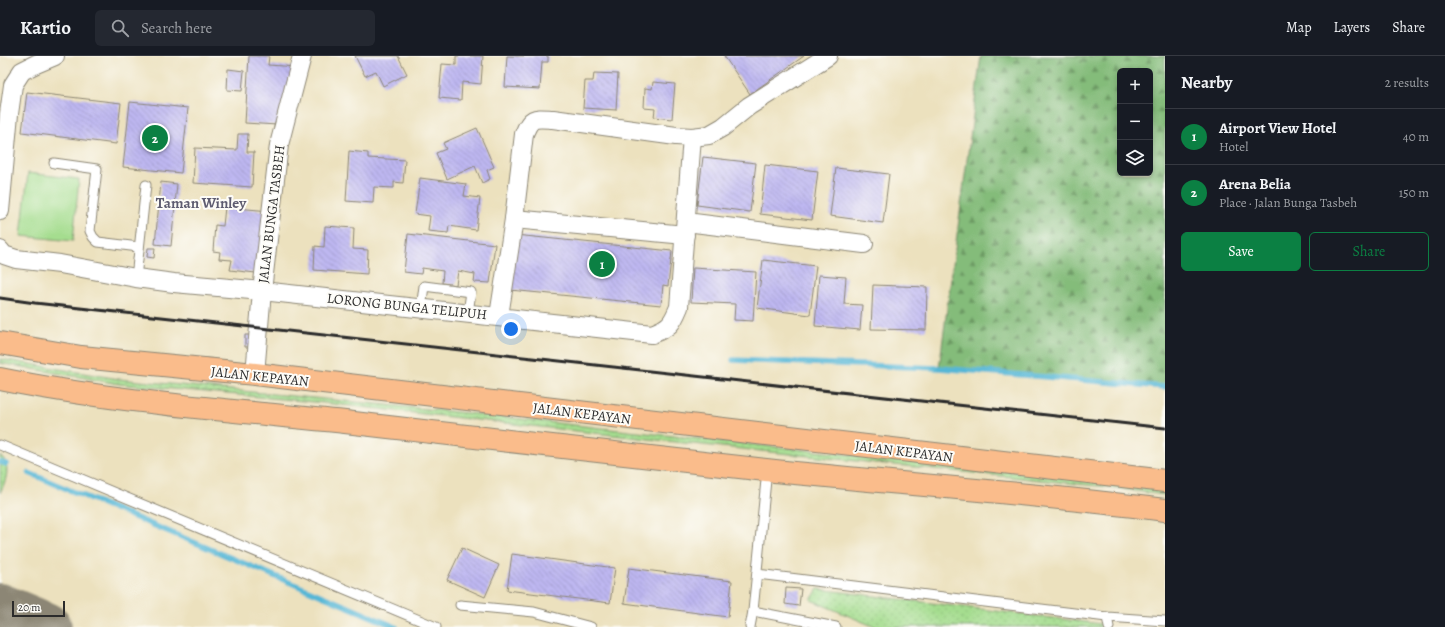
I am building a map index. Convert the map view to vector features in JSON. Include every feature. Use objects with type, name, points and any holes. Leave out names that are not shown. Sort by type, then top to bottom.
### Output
[{"type":"highway","name":"JALAN KEPAYAN","points":[[0,343],[81,357],[255,374],[1165,481]]},
{"type":"highway","points":[[0,379],[67,392],[126,400],[282,415],[767,470],[1096,501],[1165,510]]},
{"type":"street","points":[[0,212],[13,85],[22,71],[55,56]]},
{"type":"street","name":"JALAN BUNGA TASBEH","points":[[255,374],[262,290],[279,145],[302,56]]},
{"type":"street","points":[[499,316],[514,219],[524,134],[532,120],[538,118],[553,119],[692,137],[709,135],[723,127],[749,106],[828,56]]},
{"type":"street","name":"LORONG BUNGA TELIPUH","points":[[262,290],[652,334],[664,329],[673,320],[679,307],[692,137]]},
{"type":"street","points":[[514,219],[685,229],[864,244]]},
{"type":"street","points":[[0,250],[4,255],[16,259],[60,264],[136,278],[174,283],[262,290]]},
{"type":"lane","points":[[54,163],[97,169],[90,231],[92,238],[98,242],[139,247]]},
{"type":"lane","points":[[136,278],[146,185]]},
{"type":"lane","points":[[0,445],[436,627]]},
{"type":"lane","points":[[750,627],[753,611],[767,470]]},
{"type":"lane","points":[[757,574],[1107,617],[1165,622]]},
{"type":"lane","points":[[460,605],[534,612],[591,627]]},
{"type":"lane","points":[[753,611],[836,627]]},
{"type":"lane","points":[[1107,617],[1109,627]]},
{"type":"green space","points":[[981,56],[1165,56],[1165,387],[939,368]]},
{"type":"green space","points":[[28,173],[79,179],[73,241],[21,236]]},
{"type":"green space","points":[[0,359],[119,379],[467,413],[1098,481],[1165,490],[1165,495],[1098,486],[693,444],[325,403],[119,384],[0,363]]},
{"type":"green space","points":[[0,455],[6,463],[7,473],[0,493]]},
{"type":"green space","points":[[818,589],[1101,624],[1101,627],[875,627],[811,600]]},
{"type":"building","points":[[249,56],[269,56],[268,65],[297,67],[293,126],[245,123]]},
{"type":"building","points":[[355,56],[398,56],[407,74],[383,86],[376,71],[365,76]]},
{"type":"building","points":[[456,56],[483,56],[481,84],[462,82],[461,100],[439,98],[442,64],[456,65]]},
{"type":"building","points":[[507,56],[548,56],[548,62],[542,62],[540,89],[505,87]]},
{"type":"building","points":[[724,56],[804,56],[750,94]]},
{"type":"building","points":[[228,69],[244,71],[242,91],[227,90]]},
{"type":"building","points":[[594,73],[618,74],[616,110],[583,108],[585,81],[593,81]]},
{"type":"building","points":[[653,82],[675,84],[672,119],[654,117],[655,109],[644,108],[645,88],[652,89]]},
{"type":"building","points":[[27,92],[121,103],[116,144],[22,132]]},
{"type":"building","points":[[130,102],[188,108],[181,173],[123,167]]},
{"type":"building","points":[[477,128],[494,167],[487,170],[490,179],[482,183],[475,166],[447,179],[436,153],[446,149],[443,143]]},
{"type":"building","points":[[238,134],[248,134],[247,152],[254,152],[252,187],[193,183],[195,148],[237,150]]},
{"type":"building","points":[[349,151],[368,153],[368,158],[405,160],[403,183],[394,182],[394,188],[374,187],[373,203],[346,201]]},
{"type":"building","points":[[703,157],[756,163],[750,212],[697,205]]},
{"type":"building","points":[[765,165],[818,171],[812,220],[760,214]]},
{"type":"building","points":[[836,168],[889,174],[883,223],[830,216]]},
{"type":"building","points":[[420,178],[466,184],[464,196],[480,198],[476,230],[449,226],[448,233],[428,231],[430,216],[415,214]]},
{"type":"building","points":[[161,182],[177,184],[171,246],[155,244]]},
{"type":"building","points":[[225,207],[270,211],[264,274],[230,270],[232,260],[219,259],[220,252],[213,251],[215,225],[223,226]]},
{"type":"building","points":[[325,226],[354,228],[353,249],[368,250],[367,274],[314,270],[315,246],[324,247]]},
{"type":"building","points":[[408,234],[495,244],[490,283],[474,282],[475,274],[458,271],[456,285],[442,283],[443,271],[422,268],[421,274],[404,272]]},
{"type":"building","points":[[515,235],[672,251],[668,286],[663,285],[661,305],[510,290]]},
{"type":"building","points":[[148,248],[155,248],[154,258],[147,257]]},
{"type":"building","points":[[763,260],[816,266],[810,315],[757,308]]},
{"type":"building","points":[[693,268],[756,272],[753,321],[734,320],[735,304],[691,302]]},
{"type":"building","points":[[819,275],[846,277],[844,304],[862,305],[860,330],[815,326]]},
{"type":"building","points":[[873,285],[927,287],[926,330],[871,329]]},
{"type":"building","points":[[245,335],[258,335],[257,347],[245,347]]},
{"type":"building","points":[[462,548],[499,565],[485,597],[447,580]]},
{"type":"building","points":[[512,554],[615,568],[610,603],[507,590]]},
{"type":"building","points":[[629,568],[732,581],[728,617],[624,603]]},
{"type":"building","points":[[786,588],[801,589],[799,606],[785,604]]},
{"type":"waterway","points":[[733,360],[939,368],[1165,387]]},
{"type":"waterway","points":[[0,462],[6,464]]},
{"type":"waterway","points":[[29,473],[396,627]]},
{"type":"taxiway","points":[[0,607],[48,627]]},
{"type":"railway","points":[[0,298],[1165,428]]},
{"type":"place","name":"Arena Belia","points":[[155,138]]},
{"type":"place","name":"Airport View Hotel","points":[[602,264]]},
{"type":"district","name":"Taman Winley","points":[[201,203]]}]
